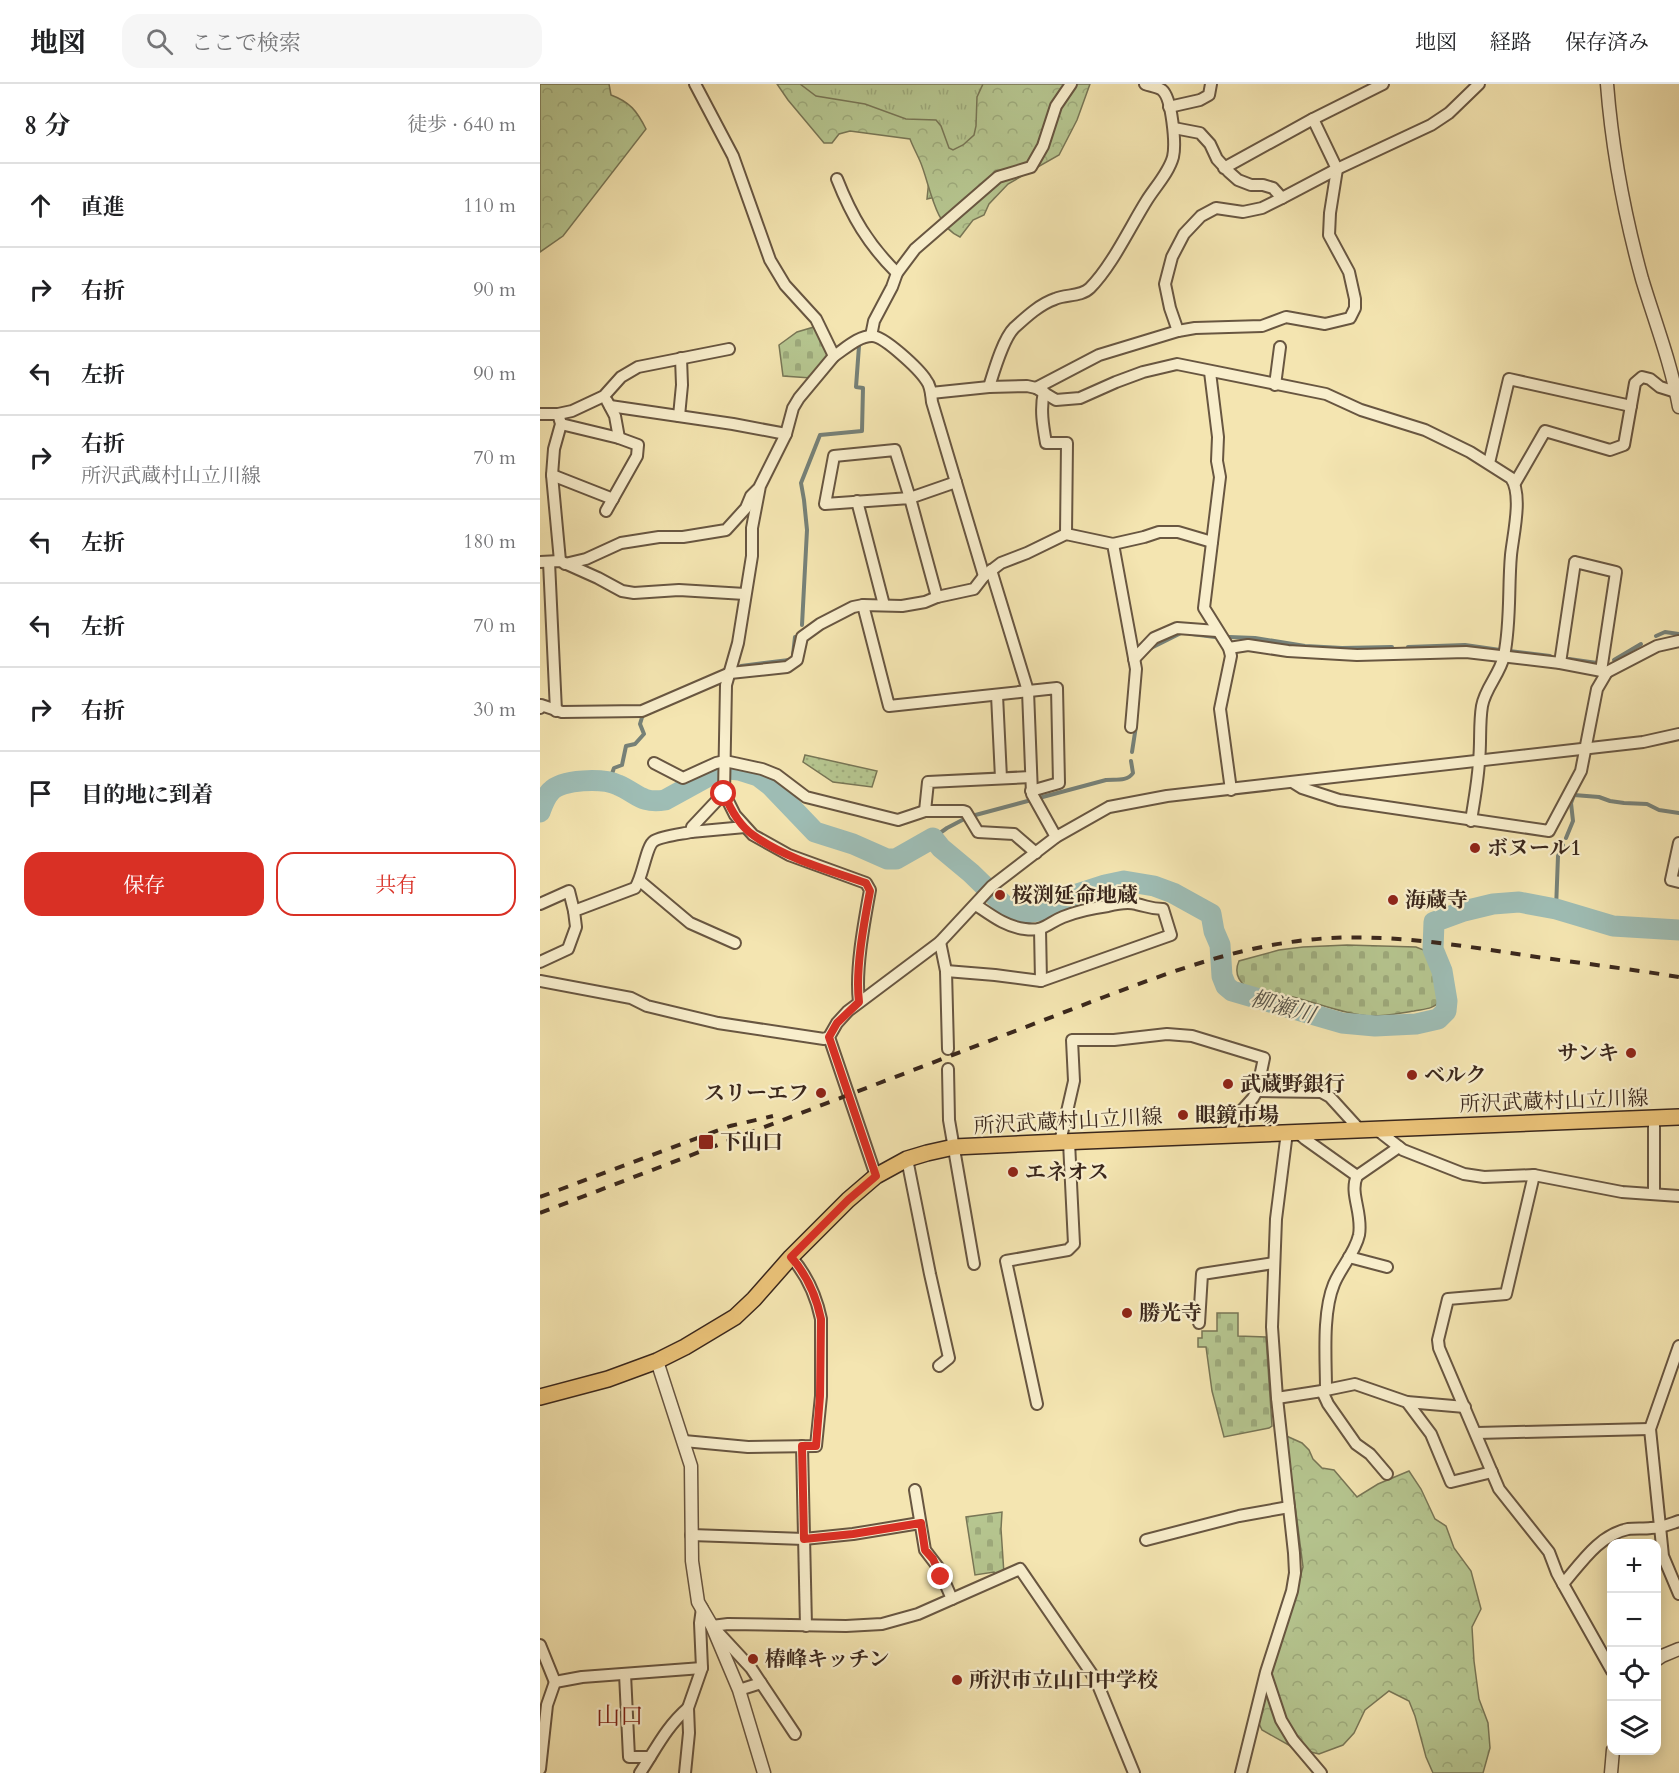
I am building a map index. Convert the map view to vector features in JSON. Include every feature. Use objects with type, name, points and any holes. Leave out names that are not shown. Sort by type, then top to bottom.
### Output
[{"type":"main road","name":"所沢武蔵村山立川線","points":[[540,1397],[608,1379],[657,1361],[735,1317],[848,1200],[876,1176],[907,1159],[954,1147],[1679,1117]]},
{"type":"street","points":[[695,84],[733,156],[770,261],[785,285],[816,319],[834,356]]},
{"type":"street","points":[[871,336],[874,321],[897,273],[915,249],[998,177],[1031,167],[1043,146],[1056,106],[1071,84]]},
{"type":"street","points":[[989,387],[999,357],[1012,330],[1036,309],[1056,298],[1088,290],[1108,266],[1142,207],[1167,170],[1173,157],[1174,128],[1169,107],[1162,87],[1145,84]]},
{"type":"street","points":[[1169,107],[1200,100],[1209,94],[1211,84]]},
{"type":"street","points":[[1224,168],[1313,118],[1383,84]]},
{"type":"street","points":[[1178,331],[1165,284],[1172,257],[1184,234],[1201,216],[1216,208],[1243,212],[1262,208],[1337,169],[1431,125],[1449,113],[1479,84]]},
{"type":"street","points":[[1607,84],[1617,162],[1635,252],[1673,374],[1679,407]]},
{"type":"street","points":[[1040,390],[1099,355],[1178,331],[1195,328],[1262,326],[1286,317],[1325,324],[1350,318],[1354,314],[1355,299],[1349,272],[1329,235],[1337,169],[1313,118]]},
{"type":"street","points":[[1174,128],[1200,133],[1210,144],[1224,168],[1238,180],[1251,185],[1273,188],[1282,198]]},
{"type":"street","points":[[837,180],[848,208],[858,225],[881,257],[897,273]]},
{"type":"street","points":[[553,562],[586,559],[621,543],[726,530],[746,508],[751,496],[760,486],[786,434],[793,408],[799,398],[834,356],[856,341],[871,336],[883,339],[927,381],[956,482],[1028,691],[1033,796],[1056,837]]},
{"type":"street","points":[[1275,385],[1280,347]]},
{"type":"street","points":[[607,401],[621,377],[638,367],[729,349]]},
{"type":"street","points":[[679,416],[682,385],[681,358]]},
{"type":"street","points":[[931,393],[1014,385],[1040,390],[1056,400],[1080,398],[1143,372],[1177,364],[1326,394],[1361,410],[1425,430],[1470,452],[1511,478],[1515,483]]},
{"type":"street","points":[[1210,372],[1218,437],[1217,461],[1220,477],[1204,608],[1229,648],[1231,656],[1220,709],[1231,790]]},
{"type":"street","points":[[1471,820],[1480,760],[1484,698],[1501,667],[1504,656],[1510,606],[1511,554],[1516,520],[1515,483],[1545,431],[1610,450],[1624,445],[1635,383],[1642,377],[1650,379],[1660,387],[1678,392]]},
{"type":"street","points":[[1489,464],[1509,379],[1631,406]]},
{"type":"street","points":[[1040,390],[1046,443],[1067,443],[1066,534]]},
{"type":"street","points":[[556,711],[552,475],[559,419],[572,411],[607,401],[786,434]]},
{"type":"street","points":[[607,401],[615,416],[619,438]]},
{"type":"street","points":[[540,414],[638,445],[637,456],[606,511]]},
{"type":"street","points":[[937,597],[910,498],[895,450],[834,456],[825,504],[910,498],[956,482]]},
{"type":"street","points":[[552,475],[613,499]]},
{"type":"street","points":[[760,486],[752,528],[752,556],[738,643],[726,684],[724,794],[728,804],[753,835],[789,855],[866,883],[870,891],[859,972],[859,1002]]},
{"type":"street","points":[[857,501],[884,605]]},
{"type":"street","points":[[540,706],[556,711],[589,713],[642,711],[730,672],[787,667],[797,660],[802,637],[842,612],[863,604],[902,606],[925,602],[974,589],[987,573],[1066,534],[1113,544],[1159,532],[1178,532],[1212,542]]},
{"type":"street","points":[[1113,544],[1136,669],[1131,727]]},
{"type":"street","points":[[553,562],[598,578],[622,591],[634,593],[680,590],[745,594]]},
{"type":"street","points":[[1294,783],[1302,788],[1339,800],[1549,831],[1581,771],[1597,689],[1604,672],[1616,572],[1575,562],[1560,663]]},
{"type":"street","points":[[863,604],[889,706],[1056,688],[1059,783],[1033,796]]},
{"type":"street","points":[[1134,659],[1154,638],[1178,628],[1217,631]]},
{"type":"street","points":[[1229,648],[1248,645],[1318,654],[1357,655],[1466,652],[1560,663],[1604,672],[1657,646],[1679,641]]},
{"type":"street","points":[[997,695],[1001,778]]},
{"type":"street","points":[[540,981],[631,998],[648,1006],[718,1023],[824,1039],[829,1037],[837,1023],[859,1002],[940,942],[993,886],[1056,837],[1109,807],[1167,796],[1586,748],[1679,734]]},
{"type":"street","points":[[654,763],[683,778],[716,763],[762,769],[777,776],[806,797],[898,820],[925,811],[963,811],[978,831],[1014,834],[1036,853]]},
{"type":"street","points":[[925,811],[928,782],[1031,777]]},
{"type":"street","points":[[691,832],[692,827],[724,794]]},
{"type":"street","points":[[574,911],[635,888],[640,881],[650,845],[655,840],[691,832],[745,827]]},
{"type":"street","points":[[1679,843],[1671,880],[1679,882]]},
{"type":"street","points":[[640,881],[690,923],[735,943]]},
{"type":"street","points":[[540,904],[569,891],[576,927],[568,949],[540,962]]},
{"type":"street","points":[[946,971],[1041,981],[1171,935],[1163,909],[1150,909],[1134,903],[1077,912],[1061,918],[1048,927],[1025,929],[1005,924],[979,901]]},
{"type":"street","points":[[1040,929],[1041,981]]},
{"type":"street","points":[[940,942],[946,971],[948,1049]]},
{"type":"street","points":[[1037,1404],[1006,1261],[1068,1250],[1074,1244],[1065,1142],[1074,1081],[1072,1040],[1114,1040],[1167,1034],[1192,1036],[1264,1058],[1257,1091],[1235,1118],[1230,1134]]},
{"type":"street","points":[[829,1037],[876,1176]]},
{"type":"street","points":[[948,1069],[949,1120],[974,1264]]},
{"type":"street","points":[[1257,1091],[1321,1092],[1330,1097],[1360,1130]]},
{"type":"street","points":[[1654,1118],[1654,1194]]},
{"type":"street","points":[[1376,1129],[1399,1147],[1464,1174],[1484,1177],[1534,1175],[1622,1192],[1679,1196]]},
{"type":"street","points":[[1241,1773],[1266,1672],[1292,1591],[1295,1573],[1272,1326],[1276,1219],[1292,1132],[1357,1176]]},
{"type":"street","points":[[1387,1474],[1370,1454],[1356,1444],[1328,1404],[1324,1391],[1328,1308],[1334,1283],[1359,1236],[1361,1220],[1354,1183],[1357,1176],[1399,1147]]},
{"type":"street","points":[[907,1159],[949,1358],[939,1366]]},
{"type":"street","points":[[1534,1175],[1506,1294],[1448,1299],[1438,1340],[1439,1348],[1499,1489],[1549,1552],[1557,1573],[1607,1663]]},
{"type":"street","points":[[684,1441],[748,1447],[816,1446],[820,1396],[821,1319],[808,1280],[791,1257]]},
{"type":"street","points":[[1349,1257],[1387,1267]]},
{"type":"street","points":[[1199,1323],[1202,1274],[1274,1263]]},
{"type":"street","points":[[1679,1346],[1650,1429],[1663,1556],[1679,1594]]},
{"type":"street","points":[[657,1361],[691,1466],[693,1498],[691,1535],[698,1602],[712,1626],[740,1690],[764,1773]]},
{"type":"street","points":[[1277,1398],[1355,1384],[1407,1402],[1465,1407]]},
{"type":"street","points":[[1407,1402],[1431,1434],[1451,1482],[1492,1472]]},
{"type":"street","points":[[1477,1433],[1650,1429]]},
{"type":"street","points":[[802,1446],[806,1626]]},
{"type":"street","points":[[915,1490],[925,1550],[938,1567],[952,1599]]},
{"type":"street","points":[[1146,1540],[1239,1516],[1289,1507]]},
{"type":"street","points":[[1563,1584],[1598,1544],[1617,1532],[1661,1527],[1679,1521]]},
{"type":"street","points":[[691,1535],[804,1539],[921,1523]]},
{"type":"street","points":[[712,1626],[728,1624],[846,1626],[882,1624],[910,1617],[1020,1569],[1096,1680],[1134,1773]]},
{"type":"street","points":[[685,1773],[689,1734],[688,1708],[702,1668],[700,1623],[702,1608]]},
{"type":"street","points":[[712,1626],[738,1653],[795,1734]]},
{"type":"street","points":[[540,1645],[555,1682],[547,1705],[540,1769]]},
{"type":"street","points":[[1661,1657],[1679,1649]]},
{"type":"street","points":[[555,1682],[582,1677],[702,1668]]},
{"type":"street","points":[[1266,1672],[1281,1720],[1293,1740],[1321,1773]]},
{"type":"street","points":[[625,1674],[629,1757],[650,1757]]},
{"type":"street","points":[[740,1690],[761,1683]]},
{"type":"street","points":[[640,1773],[664,1732],[674,1719],[688,1708]]},
{"type":"street","points":[[1611,1773],[1613,1755]]},
{"type":"green space","points":[[540,84],[609,84],[611,95],[632,108],[646,129],[563,236],[540,252]]},
{"type":"green space","points":[[777,84],[800,84],[816,96],[865,104],[906,119],[936,120],[941,126],[949,148],[953,150],[974,135],[977,97],[983,84],[1090,84],[1077,120],[1059,155],[1008,184],[989,204],[984,215],[973,220],[960,237],[944,224],[934,204],[910,139],[850,131],[839,134],[832,143],[824,143]]},
{"type":"green space","points":[[787,84],[1076,84],[994,183],[927,199],[933,140],[815,121]]},
{"type":"green space","points":[[814,327],[829,356],[811,378],[783,376],[779,345],[797,332]]},
{"type":"green space","points":[[805,755],[877,771],[872,787],[833,782],[803,762]]},
{"type":"green space","points":[[1347,945],[1416,947],[1429,952],[1439,984],[1439,1001],[1432,1007],[1414,1011],[1380,1016],[1359,1015],[1293,997],[1255,991],[1245,986],[1238,974],[1239,961],[1279,950]]},
{"type":"green space","points":[[1217,1313],[1238,1313],[1238,1336],[1266,1337],[1272,1426],[1269,1428],[1224,1437],[1212,1391],[1206,1347],[1198,1347],[1198,1338],[1202,1338],[1202,1331],[1217,1331]]},
{"type":"green space","points":[[1282,1434],[1302,1443],[1322,1468],[1334,1470],[1357,1497],[1378,1484],[1409,1471],[1421,1489],[1435,1519],[1446,1526],[1454,1548],[1471,1571],[1481,1609],[1472,1627],[1479,1699],[1488,1723],[1490,1748],[1483,1773],[1433,1773],[1409,1701],[1389,1691],[1365,1710],[1354,1733],[1343,1745],[1319,1754],[1294,1748],[1262,1730],[1255,1715],[1291,1610],[1303,1567],[1293,1489]]},
{"type":"green space","points":[[1002,1512],[1004,1574],[996,1578],[994,1572],[975,1575],[966,1517]]},
{"type":"waterway","points":[[802,625],[807,530],[801,483],[820,435],[862,431],[863,388],[856,387],[859,346]]},
{"type":"waterway","points":[[1656,636],[1665,632],[1679,634]]},
{"type":"waterway","points":[[1151,648],[1184,633]]},
{"type":"waterway","points":[[1192,634],[1215,637]]},
{"type":"waterway","points":[[793,655],[795,637]]},
{"type":"waterway","points":[[1229,637],[1255,638],[1305,646],[1392,647]]},
{"type":"waterway","points":[[1614,660],[1641,644]]},
{"type":"waterway","points":[[1408,647],[1465,645],[1500,650]]},
{"type":"waterway","points":[[1509,651],[1550,656]]},
{"type":"waterway","points":[[1569,659],[1597,663]]},
{"type":"waterway","points":[[741,666],[789,660]]},
{"type":"waterway","points":[[609,782],[614,768],[622,765],[626,746],[635,744],[644,734],[640,724],[643,714],[646,713]]},
{"type":"waterway","points":[[1132,752],[1136,726]]},
{"type":"waterway","points":[[933,838],[968,817],[1106,780],[1128,778],[1133,773],[1131,761]]},
{"type":"waterway","name":"柳瀬川","points":[[540,812],[551,791],[556,787],[573,782],[603,781],[624,788],[645,799],[657,801],[665,800],[716,772],[729,769],[739,770],[758,776],[771,786],[815,832],[853,844],[887,859],[896,859],[933,838],[1007,908],[1022,914],[1043,910],[1068,897],[1124,881],[1154,886],[1173,893],[1211,914],[1214,931],[1220,945],[1222,976],[1226,986],[1232,991],[1342,1023],[1375,1026],[1416,1024],[1438,1019],[1446,1011],[1447,1001],[1442,971],[1433,949],[1434,922],[1464,911],[1493,904],[1519,902],[1556,909],[1613,926],[1679,930]]},
{"type":"waterway","points":[[1566,838],[1573,821],[1571,803],[1574,795],[1599,797],[1624,803],[1647,804],[1659,810],[1679,813]]},
{"type":"waterway","points":[[1556,909],[1558,856],[1563,845]]},
{"type":"railway","points":[[540,1213],[1150,980],[1219,957],[1267,946],[1351,937],[1411,940],[1679,977]]},
{"type":"railway","points":[[540,1197],[730,1126],[773,1116]]},
{"type":"place","name":"ボヌール1","points":[[1475,848]]},
{"type":"place","name":"桜渕延命地蔵","points":[[1000,895]]},
{"type":"place","name":"海蔵寺","points":[[1393,900]]},
{"type":"place","name":"サンキ","points":[[1631,1053]]},
{"type":"place","name":"ベルク","points":[[1412,1075]]},
{"type":"place","name":"武蔵野銀行","points":[[1228,1084]]},
{"type":"place","name":"スリーエフ","points":[[821,1093]]},
{"type":"place","name":"眼鏡市場","points":[[1183,1115]]},
{"type":"place","name":"下山口","points":[[706,1142]]},
{"type":"place","name":"エネオス","points":[[1013,1172]]},
{"type":"place","name":"勝光寺","points":[[1127,1313]]},
{"type":"place","name":"椿峰キッチン","points":[[753,1659]]},
{"type":"place","name":"所沢市立山口中学校","points":[[957,1680]]},
{"type":"district","name":"山口","points":[[620,1716]]},
{"type":"route","points":[[724,794],[735,815],[753,835],[789,855],[866,883],[870,891],[864,922],[858,982],[859,1002],[837,1023],[829,1037],[876,1176],[848,1200],[791,1257],[808,1280],[821,1319],[820,1396],[816,1446],[802,1446],[804,1539],[921,1523],[925,1550],[938,1567],[941,1577]]}]
